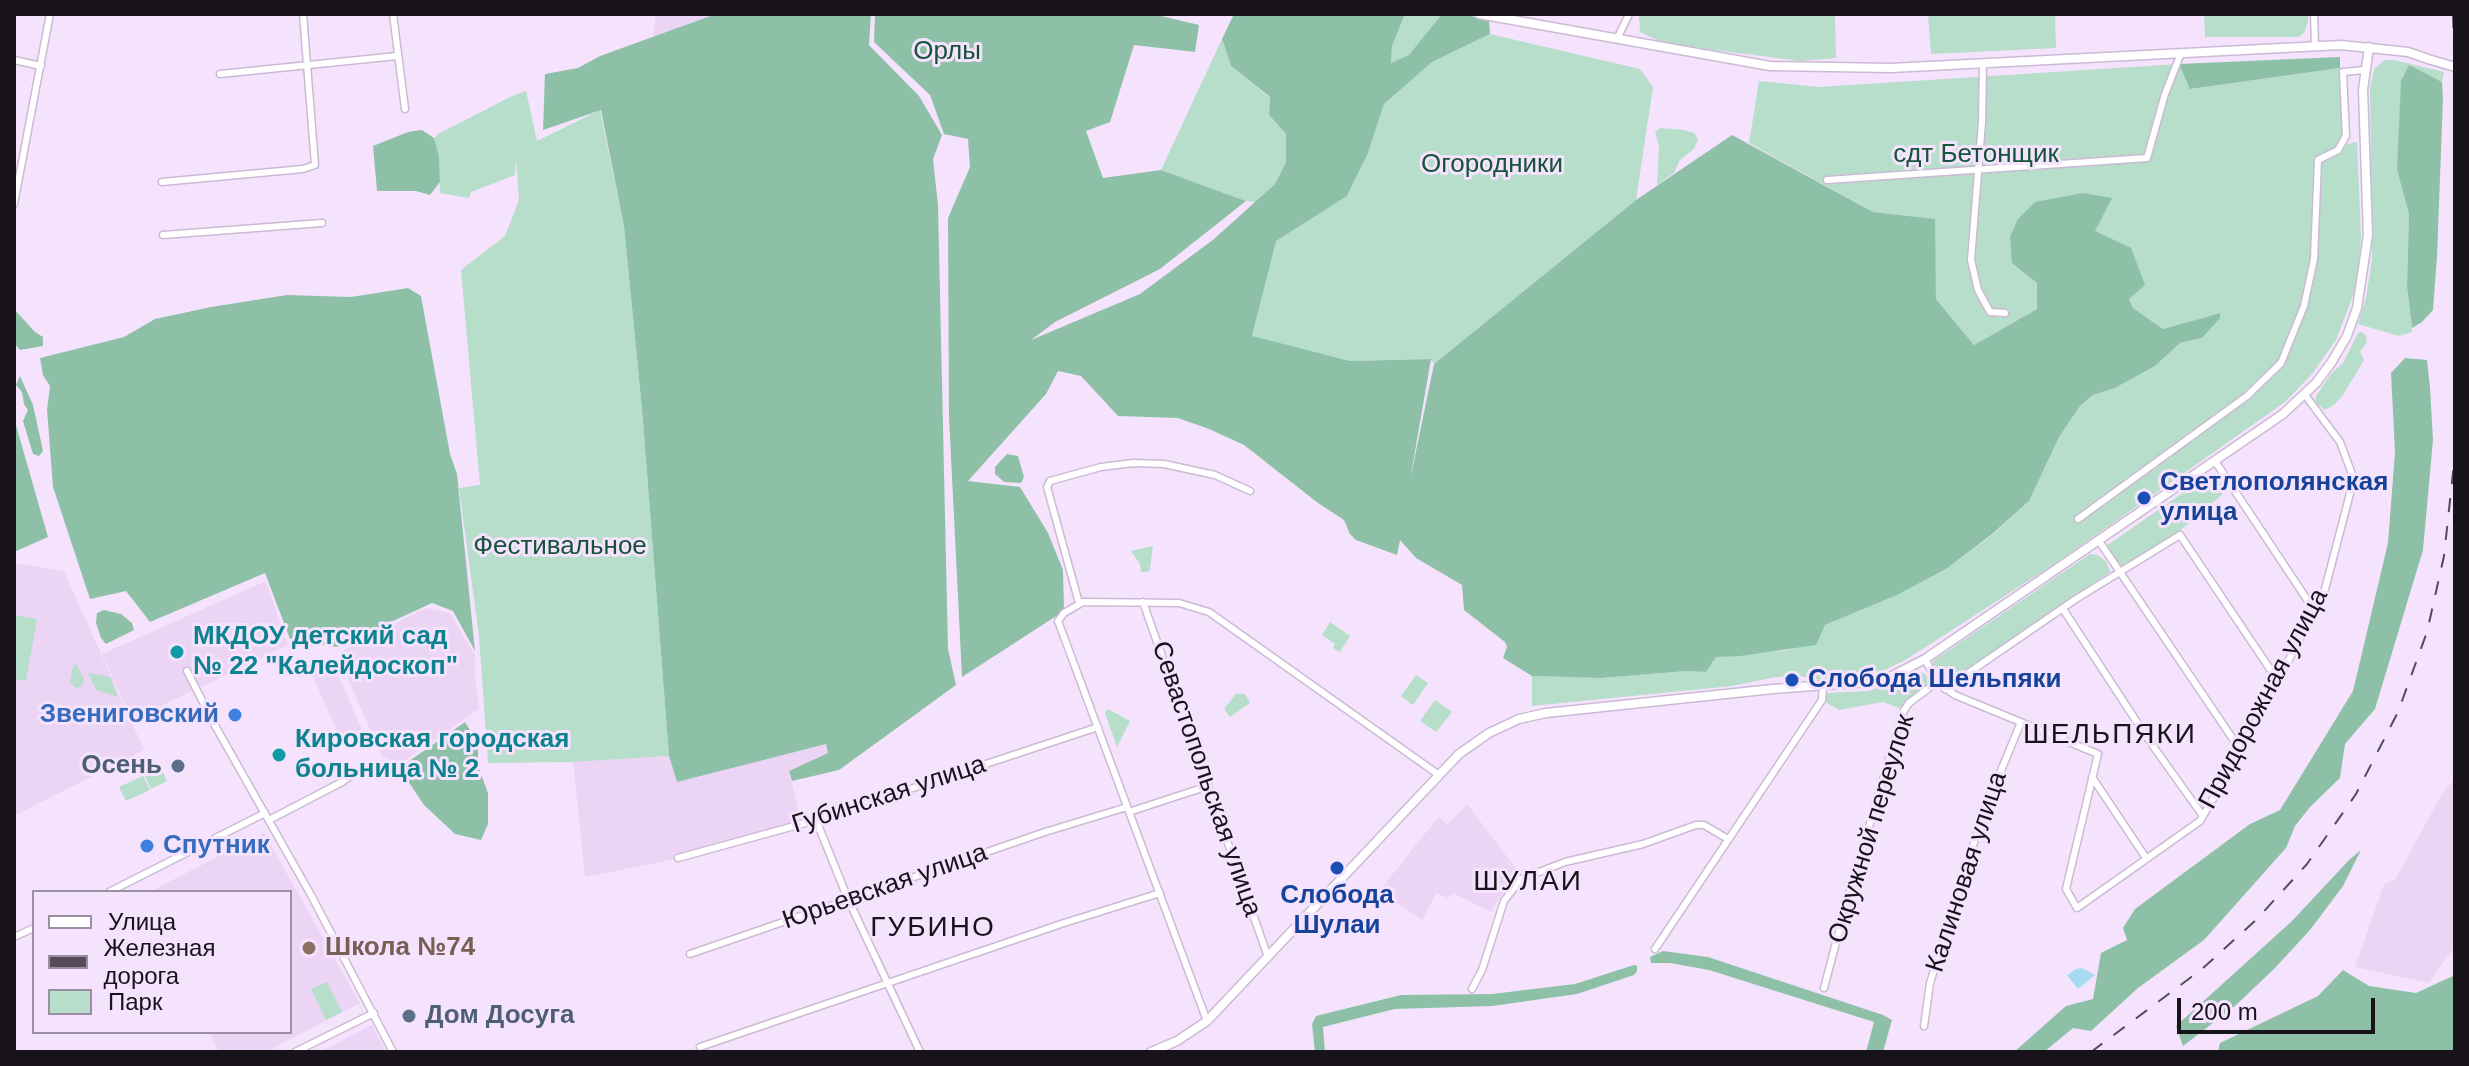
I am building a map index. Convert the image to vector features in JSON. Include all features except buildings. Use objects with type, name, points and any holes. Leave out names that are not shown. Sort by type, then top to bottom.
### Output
[{"type":"street","points":[[14,204],[50,14]]},
{"type":"street","points":[[162,182],[303,169],[315,165],[303,14]]},
{"type":"street","points":[[393,14],[405,109]]},
{"type":"street","points":[[1479,14],[1770,66],[1875,68],[2315,46],[2369,47],[2408,52],[2455,67]]},
{"type":"street","points":[[1617,39],[1629,14]]},
{"type":"street","points":[[2314,14],[2315,46]]},
{"type":"street","points":[[1151,1052],[1177,1041],[1207,1021],[1459,754],[1479,739],[1519,719],[1641,702],[1888,678],[1925,659],[2283,414],[2305,395],[2331,363],[2347,336],[2363,283],[2368,235],[2363,114],[2369,47]]},
{"type":"street","points":[[1827,180],[2147,158],[2165,94],[2181,53]]},
{"type":"street","points":[[220,74],[397,56]]},
{"type":"street","points":[[14,60],[41,66]]},
{"type":"street","points":[[1983,63],[1971,260],[1978,290],[1990,312],[2005,313]]},
{"type":"street","points":[[2078,519],[2247,396],[2281,363],[2304,306],[2314,259],[2318,160],[2338,150],[2346,136],[2343,72],[2365,70]]},
{"type":"street","points":[[14,153],[22,155]]},
{"type":"street","points":[[163,235],[322,223]]},
{"type":"street","name":"Придорожная улица","points":[[2092,777],[2066,889],[2077,908],[2200,821],[2241,751],[2324,593],[2353,482],[2340,442],[2305,395]]},
{"type":"street","points":[[2215,461],[2314,610]]},
{"type":"street","points":[[1079,603],[1047,487],[1050,481],[1101,467],[1133,463],[1164,464],[1215,475],[1250,491]]},
{"type":"street","points":[[1945,689],[2180,535],[2278,681]]},
{"type":"street","points":[[2099,541],[2241,751]]},
{"type":"street","name":"Севастопольская улица","points":[[1143,602],[1268,957]]},
{"type":"street","points":[[1207,1021],[1058,621],[1067,610],[1079,603],[1179,603],[1219,618],[1439,775]]},
{"type":"street","points":[[2063,609],[2148,739],[2203,816]]},
{"type":"street","points":[[1925,659],[1937,682],[1945,689],[2098,754],[2092,777],[2146,858]]},
{"type":"street","points":[[187,671],[393,1052]]},
{"type":"street","name":"Окружной переулок","points":[[1824,988],[1903,712],[1909,703],[1937,682]]},
{"type":"street","points":[[1655,949],[1822,700],[1823,685]]},
{"type":"street","name":"Калиновая улица","points":[[1924,1026],[1930,983],[1982,817],[2021,722]]},
{"type":"street","name":"Губинская улица","points":[[678,858],[816,820],[1098,727]]},
{"type":"street","points":[[113,890],[353,774]]},
{"type":"street","name":"Юрьевская улица","points":[[690,954],[1045,832],[1208,786]]},
{"type":"street","points":[[816,820],[848,899],[920,1052]]},
{"type":"street","points":[[1472,989],[1482,970],[1504,901],[1521,879],[1565,862],[1643,844],[1696,825],[1704,825],[1728,839]]},
{"type":"street","points":[[700,1047],[1160,893]]},
{"type":"street","points":[[295,1052],[374,1013]]},
{"type":"shaded area","points":[[656,14],[715,14],[701,23],[652,42]]},
{"type":"shaded area","points":[[14,563],[64,571],[144,750],[14,816]]},
{"type":"shaded area","points":[[266,581],[288,645],[132,720],[102,654]]},
{"type":"shaded area","points":[[426,608],[450,613],[475,655],[479,709],[400,764],[382,756],[339,659],[342,651],[353,644]]},
{"type":"shaded area","points":[[333,662],[365,737],[344,747],[311,672]]},
{"type":"shaded area","points":[[826,743],[828,753],[789,771],[802,823],[711,852],[585,877],[573,762],[669,756],[677,782]]},
{"type":"shaded area","points":[[2455,779],[2455,950],[2429,983],[2355,967],[2384,884],[2395,880],[2443,792]]},
{"type":"shaded area","points":[[1467,804],[1517,870],[1491,912],[1453,893],[1448,898],[1436,893],[1422,920],[1379,891],[1439,816],[1447,825]]},
{"type":"shaded area","name":"Школа №74","points":[[264,833],[360,1003],[266,1052],[219,1052],[210,1034],[292,1034],[292,890],[153,890]]},
{"type":"shaded area","points":[[372,1025],[386,1052],[320,1052]]},
{"type":"green space","points":[[716,14],[871,14],[869,45],[919,96],[942,135],[933,159],[938,205],[948,649],[956,685],[839,770],[792,781],[789,771],[828,753],[826,744],[677,782],[669,756],[642,409],[624,226],[601,110],[543,130],[545,74],[578,68],[600,56]]},
{"type":"green space","name":"Орлы","points":[[875,14],[1153,14],[1199,25],[1195,52],[1134,45],[1110,122],[1086,131],[1103,178],[1161,170],[1246,201],[1160,269],[1055,322],[1031,340],[1140,294],[1214,239],[1275,184],[1286,162],[1286,134],[1269,115],[1270,97],[1231,66],[1222,39],[1234,14],[1405,14],[1392,46],[1391,63],[1409,55],[1442,14],[1462,14],[1489,20],[1490,34],[1432,62],[1384,104],[1368,153],[1347,196],[1276,241],[1252,336],[1350,361],[1431,359],[1410,480],[1434,364],[1636,200],[1732,135],[1873,212],[1935,219],[1936,299],[1974,345],[2037,309],[2037,283],[2012,263],[2010,237],[2018,219],[2035,202],[2083,193],[2112,198],[2095,231],[2131,248],[2145,285],[2129,299],[2133,308],[2163,329],[2220,313],[2220,318],[2202,338],[2180,343],[2155,366],[2115,388],[2093,395],[2080,406],[2059,437],[2029,501],[1991,535],[1946,569],[1897,595],[1825,625],[1816,645],[1716,657],[1706,672],[1601,678],[1532,676],[1503,658],[1507,647],[1505,642],[1464,610],[1462,585],[1416,558],[1400,540],[1397,555],[1356,540],[1344,520],[1244,445],[1178,418],[1118,416],[1081,376],[1058,371],[1046,394],[968,481],[1020,487],[1048,533],[1063,570],[1064,611],[962,677],[949,417],[948,218],[970,167],[968,139],[944,134],[930,95],[874,42]]},
{"type":"green space","points":[[1405,14],[1442,14],[1409,56],[1391,63],[1392,46]]},
{"type":"green space","points":[[1639,14],[1835,14],[1836,58],[1800,61],[1657,40],[1640,32]]},
{"type":"green space","points":[[1928,14],[2055,14],[2056,48],[1931,54]]},
{"type":"green space","points":[[2204,14],[2308,14],[2308,22],[2299,37],[2205,37]]},
{"type":"green space","name":"Огородники","points":[[1490,34],[1640,69],[1653,87],[1636,200],[1434,364],[1430,359],[1350,361],[1252,337],[1275,241],[1347,196],[1368,153],[1384,104],[1432,62]]},
{"type":"green space","points":[[1222,39],[1231,66],[1270,98],[1269,115],[1286,134],[1286,162],[1275,184],[1256,202],[1161,170]]},
{"type":"green space","points":[[2340,57],[2340,68],[2190,89],[2179,64]]},
{"type":"green space","points":[[2385,60],[2444,72],[2442,82],[2409,66],[2406,199],[2409,214],[2407,287],[2412,332],[2399,336],[2358,324],[2372,260],[2370,88],[2374,69]]},
{"type":"green space","name":"сдт Бетонщик","points":[[2179,64],[2191,89],[2340,68],[2345,129],[2339,146],[2357,142],[2361,238],[2359,266],[2354,293],[2336,340],[2312,374],[2285,402],[2059,561],[1907,659],[1883,671],[1820,680],[1798,676],[1776,677],[1732,686],[1532,706],[1532,676],[1601,678],[1706,672],[1716,657],[1789,650],[1825,625],[1897,595],[1946,569],[1991,536],[2029,501],[2059,437],[2080,406],[2093,395],[2115,388],[2155,366],[2180,343],[2202,338],[2220,313],[2163,329],[2133,308],[2129,299],[2037,283],[2037,309],[1974,345],[1936,299],[1934,219],[1873,212],[1749,143],[1759,81],[1819,87]]},
{"type":"green space","points":[[2409,65],[2442,82],[2443,99],[2433,310],[2412,328],[2407,287],[2409,214],[2397,169],[2401,81]]},
{"type":"green space","name":"Фестивальное","points":[[526,91],[537,141],[600,110],[624,226],[642,409],[669,756],[488,763],[479,636],[459,488],[480,485],[461,270],[505,236],[519,200],[516,158],[515,175],[471,192],[469,198],[440,193],[439,156],[434,138]]},
{"type":"green space","points":[[1660,128],[1684,130],[1694,133],[1698,139],[1694,149],[1680,160],[1674,173],[1657,185],[1659,146],[1655,132]]},
{"type":"green space","points":[[422,130],[434,138],[439,156],[440,182],[430,195],[416,191],[377,191],[373,146],[408,132]]},
{"type":"green space","points":[[408,288],[421,296],[450,454],[457,474],[475,651],[453,611],[432,603],[337,647],[290,639],[265,573],[150,622],[126,591],[90,599],[53,487],[47,410],[50,386],[43,375],[40,358],[124,337],[155,319],[211,307],[287,295],[351,297]]},
{"type":"green space","points":[[14,309],[43,337],[43,346],[20,350],[14,343]]},
{"type":"green space","points":[[2362,332],[2367,342],[2360,352],[2364,360],[2343,395],[2325,410],[2315,398],[2330,375],[2343,363],[2358,333]]},
{"type":"green space","points":[[2405,358],[2427,360],[2430,387],[2433,440],[2423,550],[2375,709],[2345,744],[2340,778],[2310,807],[2295,826],[2286,848],[2204,940],[2138,988],[2091,1031],[2073,1028],[2044,1052],[2014,1052],[2066,1006],[2093,999],[2101,953],[2127,940],[2123,928],[2135,909],[2250,824],[2280,810],[2353,691],[2388,543],[2395,452],[2391,373]]},
{"type":"green space","points":[[20,376],[33,405],[43,451],[39,456],[33,454],[23,421],[28,410],[16,385]]},
{"type":"green space","points":[[14,418],[48,537],[14,552]]},
{"type":"green space","points":[[1007,454],[1018,456],[1024,477],[1021,483],[1004,482],[995,474],[995,467]]},
{"type":"green space","points":[[2211,476],[2219,480],[2222,495],[2178,532],[2123,567],[2117,563],[2106,546]]},
{"type":"green space","points":[[1153,546],[1150,569],[1141,572],[1140,564],[1131,551]]},
{"type":"green space","points":[[2090,554],[2106,561],[2110,572],[1949,682],[1941,681],[1936,676],[1933,661]]},
{"type":"green space","points":[[104,610],[121,614],[132,623],[134,630],[106,644],[96,623],[97,613]]},
{"type":"green space","points":[[14,615],[37,619],[26,681],[14,679]]},
{"type":"green space","points":[[1330,622],[1350,636],[1340,652],[1322,635]]},
{"type":"green space","points":[[76,664],[84,679],[82,686],[76,688],[70,683]]},
{"type":"green space","points":[[1917,671],[1925,674],[1929,681],[1926,687],[1899,708],[1883,702],[1839,710],[1825,702],[1827,693],[1869,691]]},
{"type":"green space","points":[[88,673],[110,677],[118,697],[96,690]]},
{"type":"green space","points":[[1416,675],[1428,683],[1413,705],[1401,696]]},
{"type":"green space","points":[[1236,694],[1245,694],[1250,703],[1230,717],[1224,709]]},
{"type":"green space","points":[[1435,700],[1452,712],[1436,732],[1420,721]]},
{"type":"green space","points":[[1108,709],[1130,721],[1117,747],[1105,713]]},
{"type":"green space","points":[[465,722],[478,743],[478,766],[488,793],[488,824],[481,840],[455,834],[424,805],[408,781],[405,764]]},
{"type":"green space","points":[[161,768],[167,781],[151,789],[145,776]]},
{"type":"green space","points":[[143,776],[150,790],[126,801],[119,787]]},
{"type":"green space","points":[[2361,850],[2343,886],[2310,930],[2235,1006],[2183,1046],[2176,1026],[2292,921]]},
{"type":"green space","points":[[1663,951],[1708,957],[1883,1015],[1892,1020],[1883,1052],[1866,1052],[1874,1022],[1709,970],[1651,963],[1650,957]]},
{"type":"green space","points":[[1634,965],[1637,971],[1634,975],[1577,994],[1492,1006],[1395,1009],[1323,1027],[1325,1052],[1315,1052],[1312,1024],[1316,1016],[1401,995],[1492,994],[1575,984]]},
{"type":"green space","points":[[2343,970],[2369,986],[2416,993],[2455,975],[2455,1052],[2218,1052],[2220,1043],[2318,996]]},
{"type":"green space","points":[[327,982],[342,1012],[326,1020],[311,989]]},
{"type":"water","points":[[2082,968],[2095,975],[2078,989],[2067,975]]},
{"type":"railway","points":[[2453,14],[2455,78]]},
{"type":"railway","points":[[2091,1052],[2202,969],[2257,919],[2307,864],[2356,794],[2398,712],[2427,632],[2444,556],[2455,454]]},
{"type":"place","name":"Светлополянская улица","points":[[2144,498]]},
{"type":"place","name":"МКДОУ детский сад № 22 \"Калейдоскоп\"","points":[[177,652]]},
{"type":"place","name":"Слобода Шельпяки","points":[[1792,680]]},
{"type":"place","name":"Звениговский","points":[[235,715]]},
{"type":"place","name":"Кировская городская больница № 2","points":[[279,755]]},
{"type":"place","name":"Осень","points":[[178,766]]},
{"type":"place","name":"Спутник","points":[[147,846]]},
{"type":"place","name":"Слобода Шулаи","points":[[1337,868]]},
{"type":"place","name":"Школа №74","points":[[309,948]]},
{"type":"place","name":"Дом Досуга","points":[[409,1016]]},
{"type":"district","name":"ШЕЛЬПЯКИ","points":[[2110,735]]},
{"type":"district","name":"ШУЛАИ","points":[[1528,882]]},
{"type":"district","name":"ГУБИНО","points":[[933,928]]}]
